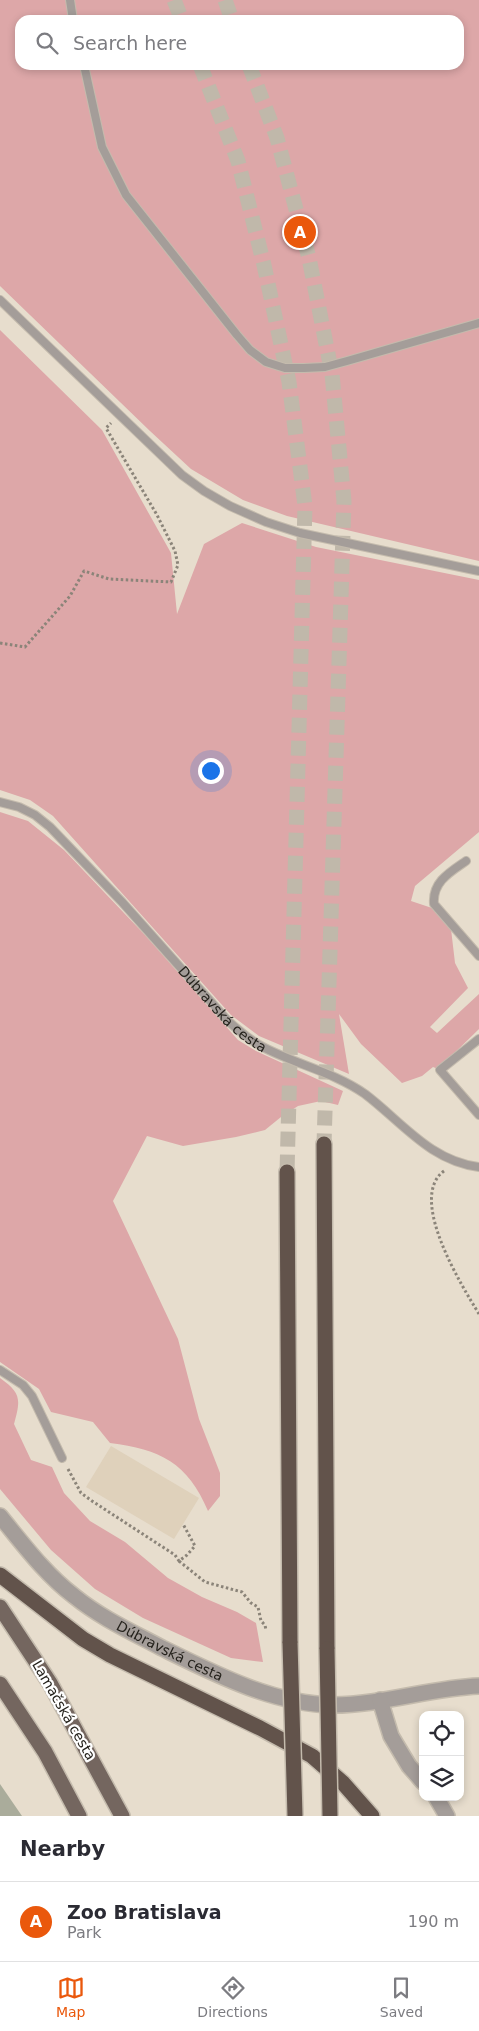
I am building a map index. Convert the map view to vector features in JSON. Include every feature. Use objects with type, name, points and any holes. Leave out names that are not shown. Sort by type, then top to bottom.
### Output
[{"type":"highway","points":[[324,1144],[327,1649],[330,1816]]},
{"type":"highway","points":[[287,1172],[290,1643],[295,1816]]},
{"type":"highway","points":[[0,1575],[76,1633],[110,1655],[260,1728],[312,1756],[343,1784],[372,1816]]},
{"type":"main road","name":"Lamačská cesta","points":[[1,1609],[50,1683],[122,1816]]},
{"type":"main road","points":[[0,1684],[45,1752],[78,1816]]},
{"type":"street","name":"Dúbravská cesta","points":[[0,1516],[39,1564],[74,1596],[114,1624],[191,1662],[271,1694],[300,1702],[333,1705],[380,1700],[452,1687],[479,1686]]},
{"type":"street","points":[[380,1700],[391,1736],[409,1766],[419,1777]]},
{"type":"street","points":[[439,1801],[448,1816]]},
{"type":"lane","points":[[70,0],[73,15]]},
{"type":"lane","points":[[85,70],[102,147],[126,195],[237,335],[250,350],[266,362],[285,368],[325,367],[479,323]]},
{"type":"lane","points":[[0,300],[182,474],[204,491],[230,506],[266,522],[300,533],[479,571]]},
{"type":"lane","name":"Dúbravská cesta","points":[[0,802],[19,807],[35,815],[50,827],[122,902],[228,1021],[244,1035],[262,1047],[346,1083],[364,1094],[427,1147],[457,1162],[479,1168]]},
{"type":"lane","points":[[466,861],[443,877],[433,895],[434,904],[479,956]]},
{"type":"lane","points":[[479,1039],[440,1070],[479,1115]]},
{"type":"lane","points":[[0,1370],[23,1385],[32,1396],[62,1458]]},
{"type":"path","points":[[0,643],[25,647],[70,596],[84,571],[110,579],[171,582],[178,566],[175,551],[157,515],[106,428]]},
{"type":"path","points":[[457,1162],[438,1175],[434,1182],[432,1216],[443,1246],[479,1314]]},
{"type":"path","points":[[62,1458],[81,1493],[175,1555],[179,1561],[205,1582],[242,1592],[250,1603],[258,1607],[260,1621],[265,1625],[266,1630]]},
{"type":"path","points":[[179,1561],[195,1546],[183,1524]]},
{"type":"shaded area","points":[[0,0],[479,0],[479,561],[287,516],[243,500],[191,469],[0,286]]},
{"type":"shaded area","points":[[0,330],[102,430],[171,553],[177,614],[204,544],[242,523],[316,547],[479,580],[479,832],[415,886],[411,901],[432,908],[451,929],[455,963],[468,988],[430,1027],[437,1033],[479,994],[479,1029],[438,1069],[433,1067],[422,1076],[402,1083],[361,1044],[339,1014],[349,1074],[259,1036],[231,1015],[53,816],[30,800],[0,790]]},
{"type":"shaded area","points":[[0,812],[28,821],[64,850],[144,934],[238,1040],[256,1051],[343,1091],[338,1105],[321,1101],[298,1106],[265,1130],[236,1137],[183,1146],[147,1136],[113,1201],[178,1339],[199,1419],[220,1473],[220,1496],[208,1511],[191,1481],[170,1461],[144,1449],[110,1443],[93,1422],[51,1412],[39,1389],[0,1362]]},
{"type":"shaded area","points":[[0,1378],[12,1388],[18,1397],[18,1408],[14,1424],[31,1460],[52,1467],[64,1493],[90,1521],[125,1542],[168,1578],[256,1623],[263,1662],[231,1658],[143,1618],[95,1589],[51,1550],[0,1489]]},
{"type":"shaded area","points":[[111,1446],[199,1498],[174,1539],[86,1487]]},
{"type":"building","points":[[0,1784],[22,1816],[0,1816]]},
{"type":"tunnel","points":[[174,0],[180,15]]},
{"type":"tunnel","points":[[225,0],[230,15]]},
{"type":"tunnel","points":[[202,70],[238,161],[264,265],[289,382],[305,506],[287,1172]]},
{"type":"tunnel","points":[[251,70],[277,138],[309,258],[332,374],[344,501],[324,1144]]},
{"type":"place","name":"Zoo Bratislava","points":[[300,232]]}]
